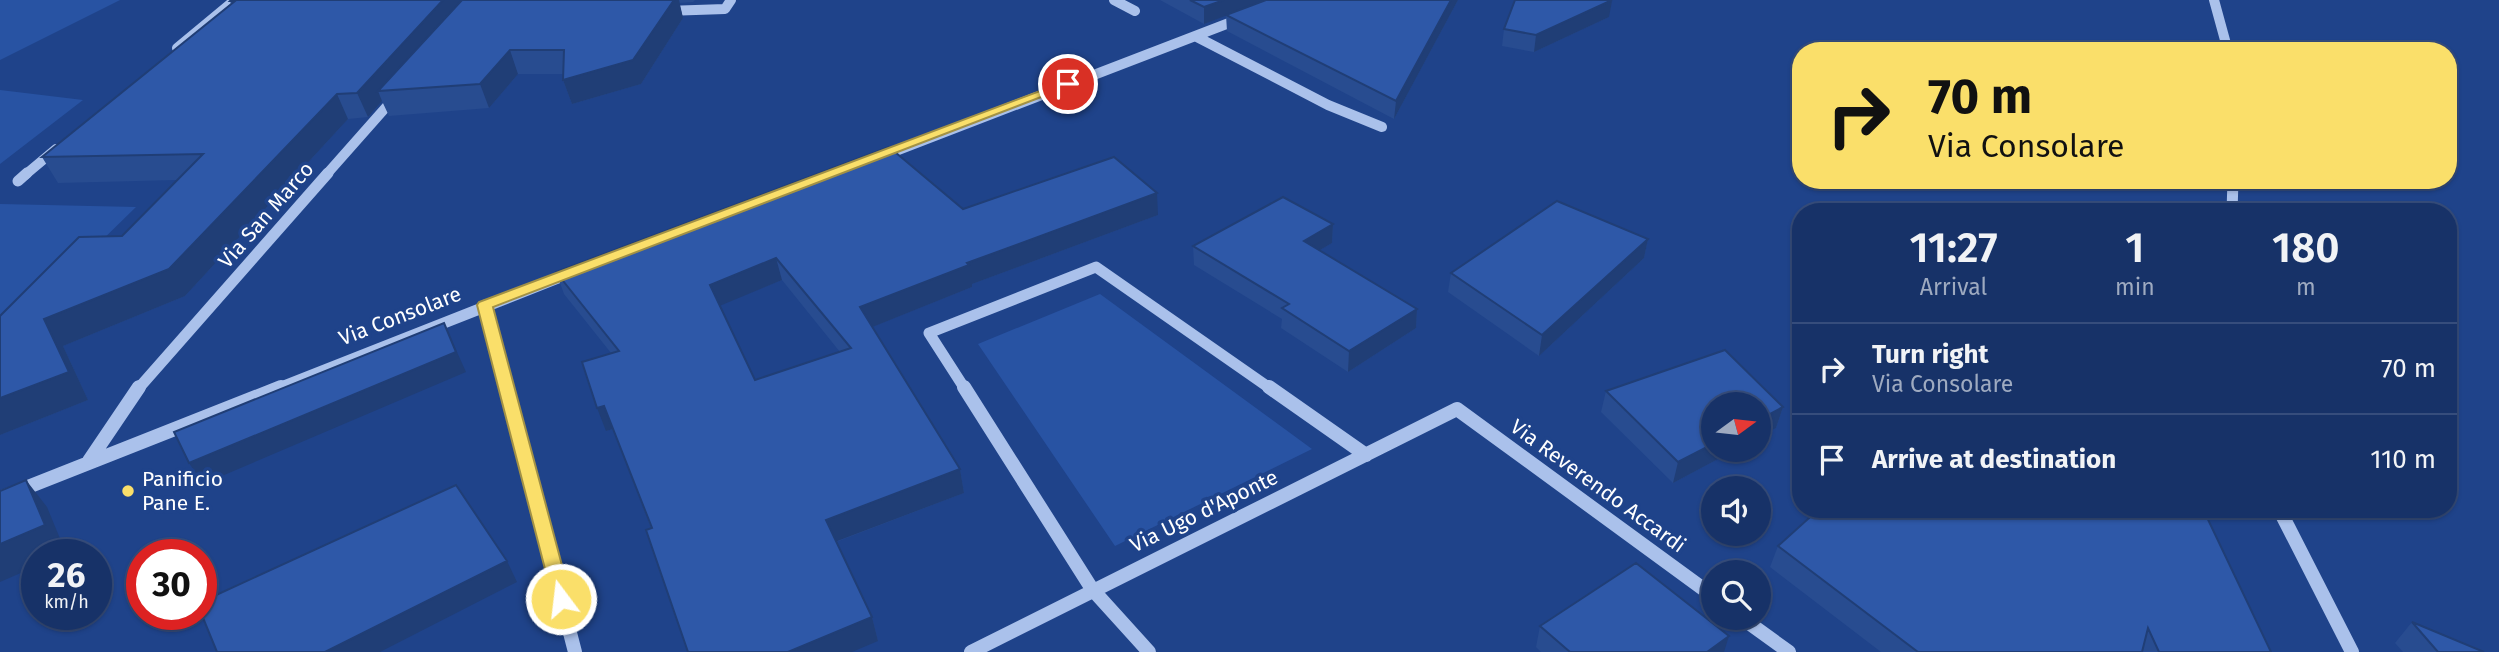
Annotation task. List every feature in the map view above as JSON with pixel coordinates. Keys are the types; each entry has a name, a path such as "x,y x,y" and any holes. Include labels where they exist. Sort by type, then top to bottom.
{"street":[{"path":"168,55 235,0"},
{"path":"658,11 726,9 731,0"},
{"path":"1114,0 1135,11"},
{"path":"2214,0 2226,42"},
{"path":"865,163 1253,13"},
{"path":"1195,36 1328,106 1382,127"},
{"name":"Via San Marco","path":"89,461 135,392 400,91"},
{"path":"18,181 61,145"},
{"name":"Via Consolare","path":"0,498 586,267"},
{"path":"1149,652 1092,589 929,333 1096,267 1366,455"},
{"path":"485,305 575,652"},
{"name":"Via Ugo d'Aponte","path":"971,652 1092,589 1457,409"},
{"name":"Via Reverendo Accardi","path":"1457,409 1701,587"},
{"path":"2284,518 2352,652"},
{"path":"1759,630 1789,652"}],"shaded area":[{"path":"0,0 120,0 0,60"},
{"path":"0,90 83,100 0,164"},
{"path":"0,204 136,207 0,340"},
{"path":"1100,294 1312,449 1115,546 978,344"}],"building":[{"path":"231,0 443,0 357,93 337,94 169,269 44,319 69,372 0,398 0,316 79,237 122,236 203,154 42,157 235,1"},
{"path":"462,0 674,0 633,60 563,80 564,50 510,50 480,84 378,91"},
{"path":"1190,0 1224,0 1204,7"},
{"path":"1266,0 1451,0 1396,101 1226,15"},
{"path":"1515,0 1612,0 1536,35 1504,29"},
{"path":"889,147 963,209 1114,157 1157,193 967,263 969,265 860,307 960,469 826,520 872,617 788,652 688,652 646,530 652,528 604,406 597,408 582,362 619,351 556,272","holes":["776,258 851,348 755,380 710,285"]},
{"path":"1283,197 1333,224 1304,241 1417,309 1349,351 1282,308 1289,304 1193,246"},
{"path":"1557,201 1648,239 1542,335 1451,273"},
{"path":"444,323 456,352 189,463 174,432"},
{"path":"1725,350 1768,392 1701,392 1701,450 1678,462 1606,391"},
{"path":"1771,395 1783,407 1771,414"},
{"path":"26,480 45,525 0,544 0,491"},
{"path":"456,485 507,561 325,652 217,652 208,630 217,630 217,595"},
{"path":"1809,518 2207,518 2271,652 2159,652 2148,628 2142,652 1918,652 1778,546"},
{"path":"1636,563 1701,614 1701,630 1721,630 1729,636 1707,652 1570,652 1540,626"},
{"path":"2412,622 2484,652 2438,652"}],"place":[{"name":"Panificio Pane E.","path":"128,491"}],"route":[{"path":"561,599 485,305 1068,84"}]}
